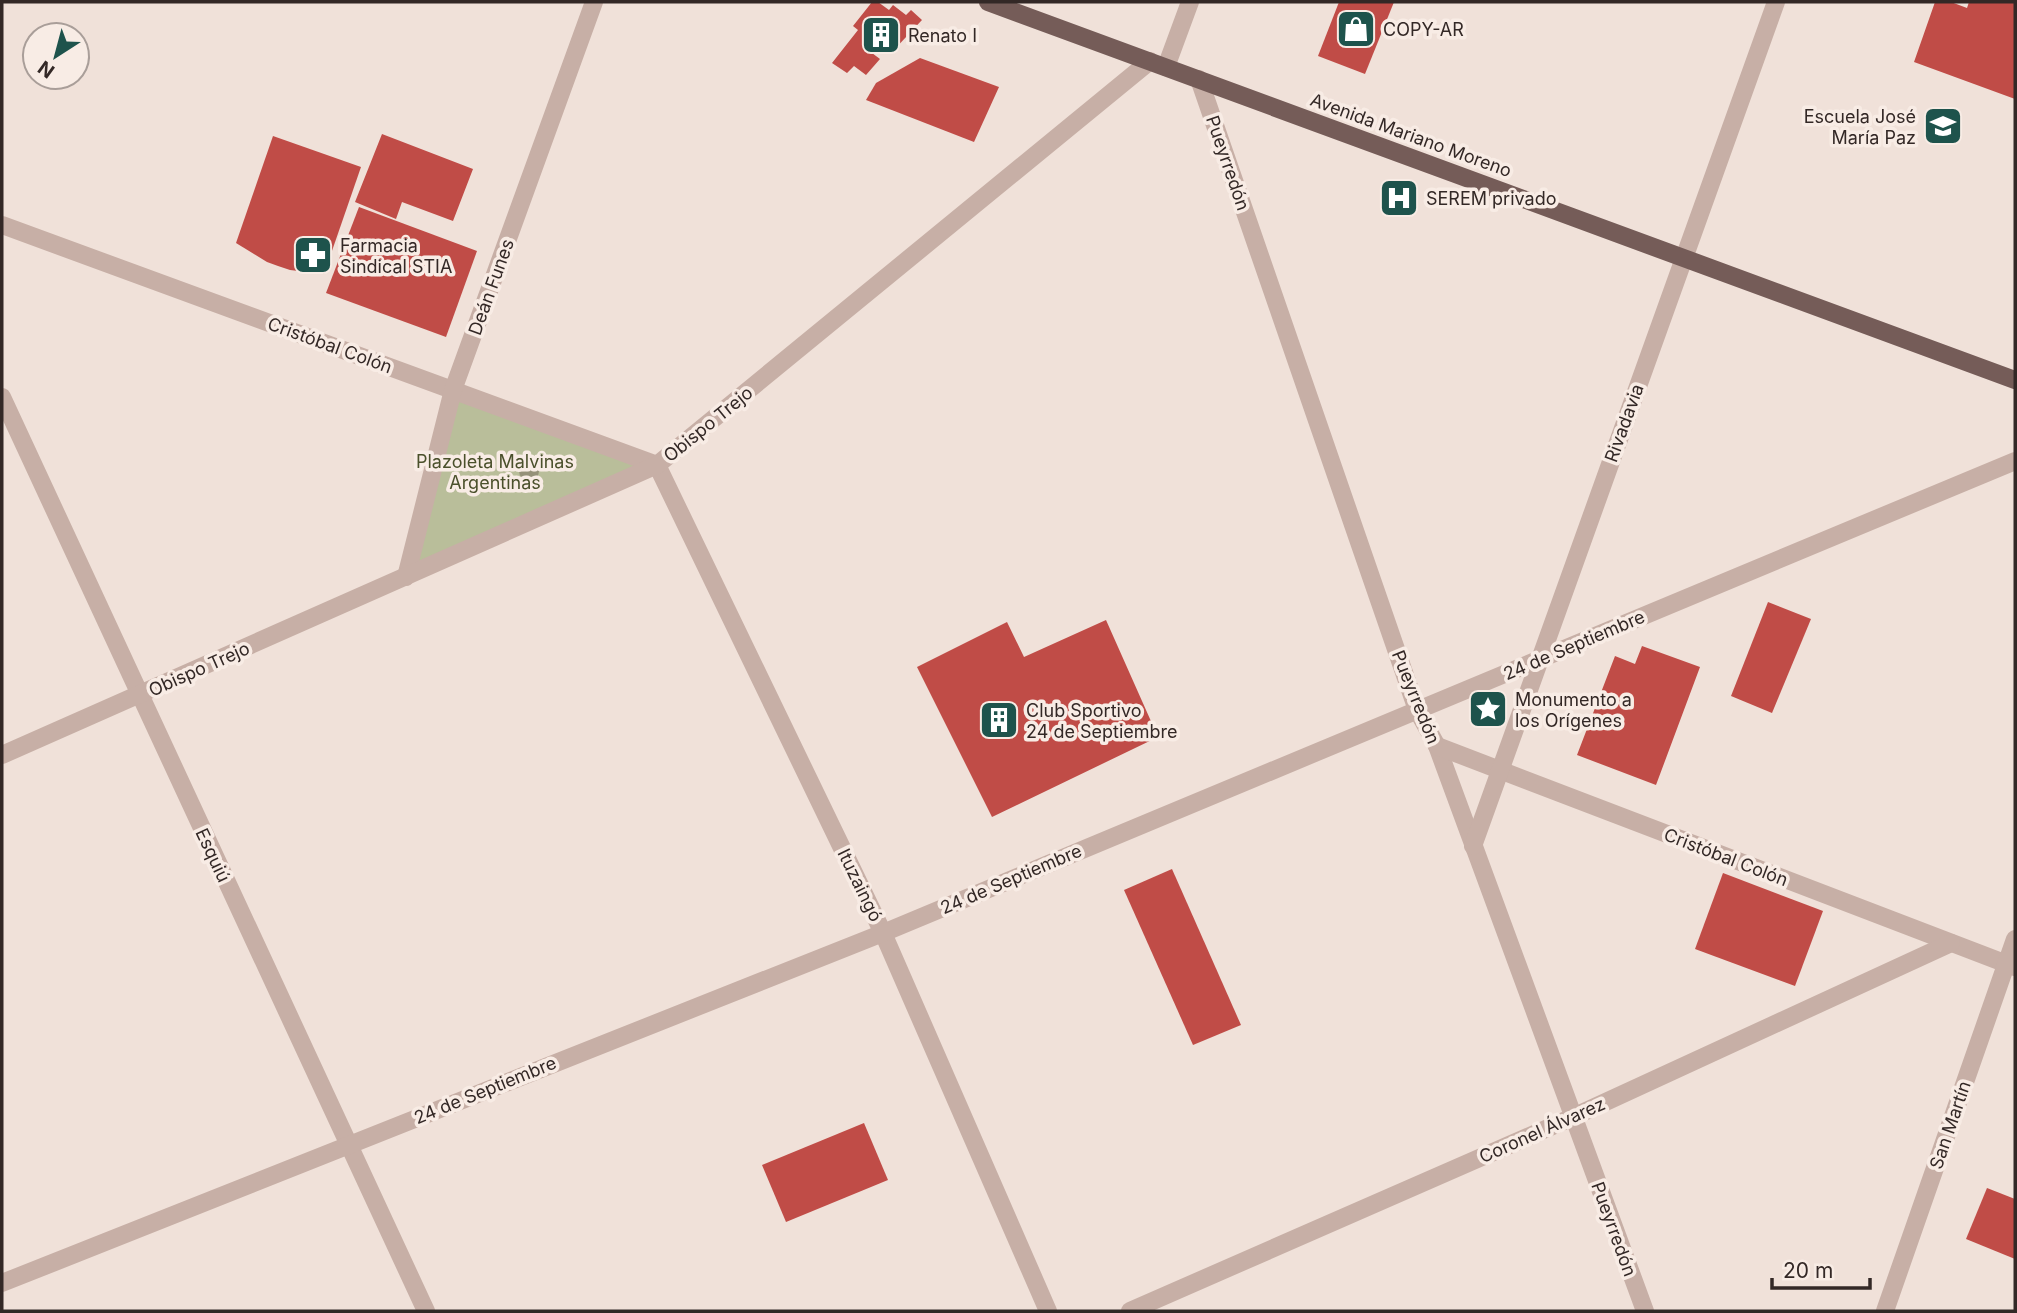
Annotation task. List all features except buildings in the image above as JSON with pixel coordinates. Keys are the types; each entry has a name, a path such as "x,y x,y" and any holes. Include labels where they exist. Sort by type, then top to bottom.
{"main road":[{"name":"Avenida Mariano Moreno","path":"988,2 2015,380"}],"street":[{"name":"Deán Funes","path":"406,577 453,390 594,2"},
{"path":"1158,64 1190,2"},
{"name":"Rivadavia","path":"1473,846 1776,2"},
{"name":"Obispo Trejo","path":"2,755 657,465 1158,64"},
{"name":"Pueyrredón","path":"1199,79 1417,710 1437,746 1645,1311"},
{"name":"Cristóbal Colón","path":"2,225 657,465"},
{"name":"Esquiú","path":"2,397 426,1311"},
{"name":"24 de Septiembre","path":"2,1283 883,933 2015,461"},
{"name":"Ituzaingó","path":"657,465 883,933 1048,1311"},
{"name":"Cristóbal Colón","path":"1437,746 2011,965"},
{"name":"San Martín","path":"1885,1311 2011,965 2015,939"},
{"name":"Coronel Álvarez","path":"1130,1311 1573,1117 1951,943"}],"green space":[{"name":"Plazoleta Malvinas Argentinas","path":"457,398 646,465 412,569"}],"place":[{"name":"COPY-AR","path":"1356,29"},
{"name":"Renato I","path":"881,35"},
{"name":"Escuela José María Paz","path":"1943,126"},
{"name":"SEREM privado","path":"1399,198"},
{"name":"Farmacia Sindical STIA","path":"313,255"},
{"name":"Monumento a los Orígenes","path":"1488,709"},
{"name":"Club Sportivo 24 de Septiembre","path":"999,720"}]}
